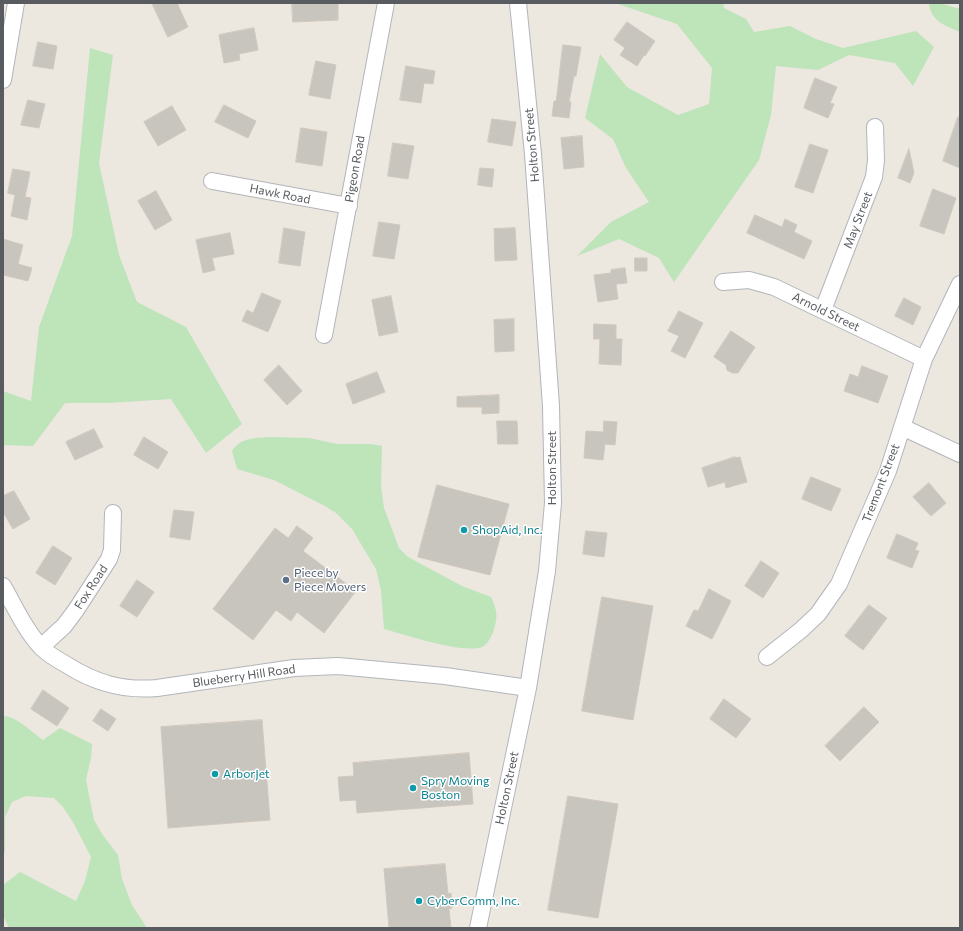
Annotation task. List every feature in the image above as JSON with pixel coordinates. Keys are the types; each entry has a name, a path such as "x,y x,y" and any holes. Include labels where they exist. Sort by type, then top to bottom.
{"street":[{"path":"3,80 16,3"},
{"name":"Pigeon Road","path":"324,335 386,3"},
{"name":"Holton Street","path":"478,928 528,688 546,578 553,503 552,437 533,154 518,3"},
{"name":"May Street","path":"823,310 874,177 876,160 875,127"},
{"name":"Hawk Road","path":"212,181 348,206"},
{"name":"Arnold Street","path":"723,282 749,280 766,284 924,359"},
{"name":"Tremont Street","path":"767,657 801,630 818,614 839,584 888,471 924,359 960,284"},
{"path":"902,427 960,454"},
{"name":"Fox Road","path":"41,647 68,620 109,559 112,550 113,514"},
{"name":"Blueberry Hill Road","path":"3,586 25,624 41,647 63,663 89,678 107,684 127,688 156,688 294,668 338,666 445,676 528,688"}],"green space":[{"path":"615,3 723,3 724,8 746,19 754,32 790,26 816,39 843,48 916,31 934,47 913,86 895,63 849,55 818,70 776,66 771,115 759,160 674,282 659,258 619,239 577,256 611,222 649,202 626,168 613,139 585,118 600,54 627,87 678,115 709,104 712,68 677,24"},
{"path":"929,3 943,4 960,9 960,32 939,22 932,14"},
{"path":"90,48 113,55 99,163 119,255 137,302 186,327 242,424 206,453 171,399 108,403 65,403 33,446 3,445 3,391 31,401 39,327 72,236"},
{"path":"271,437 309,438 337,444 370,444 382,446 381,486 384,508 399,548 408,557 462,586 491,597 496,609 496,620 490,640 482,647 462,648 434,643 384,629 381,590 376,569 352,529 336,513 325,506 274,480 237,469 232,451 236,446 249,439"},
{"path":"3,716 8,716 18,721 43,740 60,728 92,744 91,758 86,780 94,820 102,834 118,855 122,879 132,905 147,928 9,928 3,915 3,885 20,872 76,901 85,881 91,857 74,824 63,807 54,798 26,796 12,802 5,817 5,852 3,854"}],"building":[{"path":"152,3 177,3 188,27 168,37"},
{"path":"292,3 338,3 338,20 293,22"},
{"path":"627,22 655,41 637,66 620,55 625,48 614,40"},
{"path":"254,28 258,50 239,54 240,60 224,63 219,35"},
{"path":"38,42 57,46 53,69 33,66"},
{"path":"563,45 581,47 576,76 574,76 569,102 571,102 569,118 552,116 554,101 556,101"},
{"path":"316,61 336,65 330,99 309,95"},
{"path":"406,66 435,71 433,84 424,83 421,103 400,100"},
{"path":"815,78 837,87 830,103 834,104 828,118 804,108"},
{"path":"28,100 45,104 39,128 21,125"},
{"path":"224,105 256,121 248,138 215,122"},
{"path":"172,106 186,130 158,146 144,122"},
{"path":"958,117 960,118 960,168 943,161"},
{"path":"492,119 516,122 512,146 488,142"},
{"path":"301,128 327,132 322,166 296,162"},
{"path":"582,136 584,167 564,169 561,138"},
{"path":"393,143 414,146 408,179 388,176"},
{"path":"810,144 828,150 813,193 795,187"},
{"path":"909,149 914,173 910,183 898,178"},
{"path":"480,168 494,169 492,187 478,185"},
{"path":"13,169 30,172 25,197 31,198 27,220 11,216 15,195 8,193"},
{"path":"933,189 956,198 944,234 920,226"},
{"path":"156,191 172,220 155,230 138,201"},
{"path":"755,215 782,227 785,219 797,225 794,232 812,241 804,259 747,233"},
{"path":"379,222 400,225 394,259 373,256"},
{"path":"284,228 305,232 300,266 279,263"},
{"path":"515,228 517,260 495,261 494,229"},
{"path":"230,233 234,254 212,258 215,270 203,273 196,240"},
{"path":"3,239 23,245 18,264 32,268 28,281 3,275"},
{"path":"635,258 647,258 647,271 635,271"},
{"path":"625,268 627,283 616,284 618,299 598,302 594,275 611,273 611,270"},
{"path":"262,293 281,301 268,332 242,321 247,310 253,313"},
{"path":"391,296 398,332 379,336 372,300"},
{"path":"904,298 921,307 913,325 895,316"},
{"path":"679,311 703,323 685,358 671,351 679,336 668,331"},
{"path":"514,319 514,351 495,352 494,320"},
{"path":"594,324 616,325 616,339 622,339 621,365 599,364 600,339 594,339"},
{"path":"731,331 755,347 738,373 732,373 727,370 726,365 714,357"},
{"path":"279,365 302,391 287,405 264,380"},
{"path":"862,366 888,376 878,403 844,391 850,374 858,377"},
{"path":"377,372 385,392 353,404 346,384"},
{"path":"499,395 499,413 482,414 482,407 457,407 457,397"},
{"path":"497,421 517,421 518,444 498,444"},
{"path":"604,421 617,422 615,445 605,444 603,460 584,458 586,431 603,432"},
{"path":"94,429 103,447 75,460 66,442"},
{"path":"144,437 168,452 158,469 134,455"},
{"path":"735,457 740,457 747,482 726,488 725,482 708,487 702,468"},
{"path":"811,477 841,489 831,511 802,499"},
{"path":"929,483 946,503 931,516 913,497"},
{"name":"ShopAid, Inc.","path":"437,485 509,504 490,575 418,557"},
{"path":"14,491 30,519 13,529 3,512 3,496"},
{"path":"174,510 194,512 190,540 170,537"},
{"path":"297,526 313,538 303,551 356,591 324,633 297,612 291,621 276,610 253,640 213,609 275,528 288,538"},
{"path":"586,531 607,533 604,557 583,554"},
{"path":"897,534 918,543 915,550 919,551 912,568 887,558"},
{"path":"53,546 72,558 55,585 36,573"},
{"path":"761,561 779,573 763,598 745,586"},
{"path":"137,580 154,592 137,617 120,606"},
{"path":"709,589 731,601 712,639 686,626 694,610 698,611"},
{"path":"602,597 653,606 633,720 582,711"},
{"path":"869,605 887,618 863,650 845,636"},
{"path":"43,690 69,708 57,726 31,709"},
{"path":"724,699 751,719 736,738 710,719"},
{"path":"864,707 879,722 840,761 825,746"},
{"path":"101,709 116,719 108,731 93,721"},
{"name":"ArborJet","path":"262,720 270,820 168,828 161,727"},
{"name":"Spry Moving Boston","path":"469,753 473,804 357,813 356,800 340,801 338,777 354,776 353,763"},
{"path":"568,796 618,804 598,918 548,910"},
{"name":"CyberComm, Inc.","path":"445,864 448,894 451,893 452,908 449,909 451,928 389,928 384,869"}],"place":[{"name":"ShopAid, Inc.","path":"464,530"},
{"name":"Piece by Piece Movers","path":"286,580"},
{"name":"ArborJet","path":"215,774"},
{"name":"Spry Moving Boston","path":"413,788"},
{"name":"CyberComm, Inc.","path":"419,901"}]}
